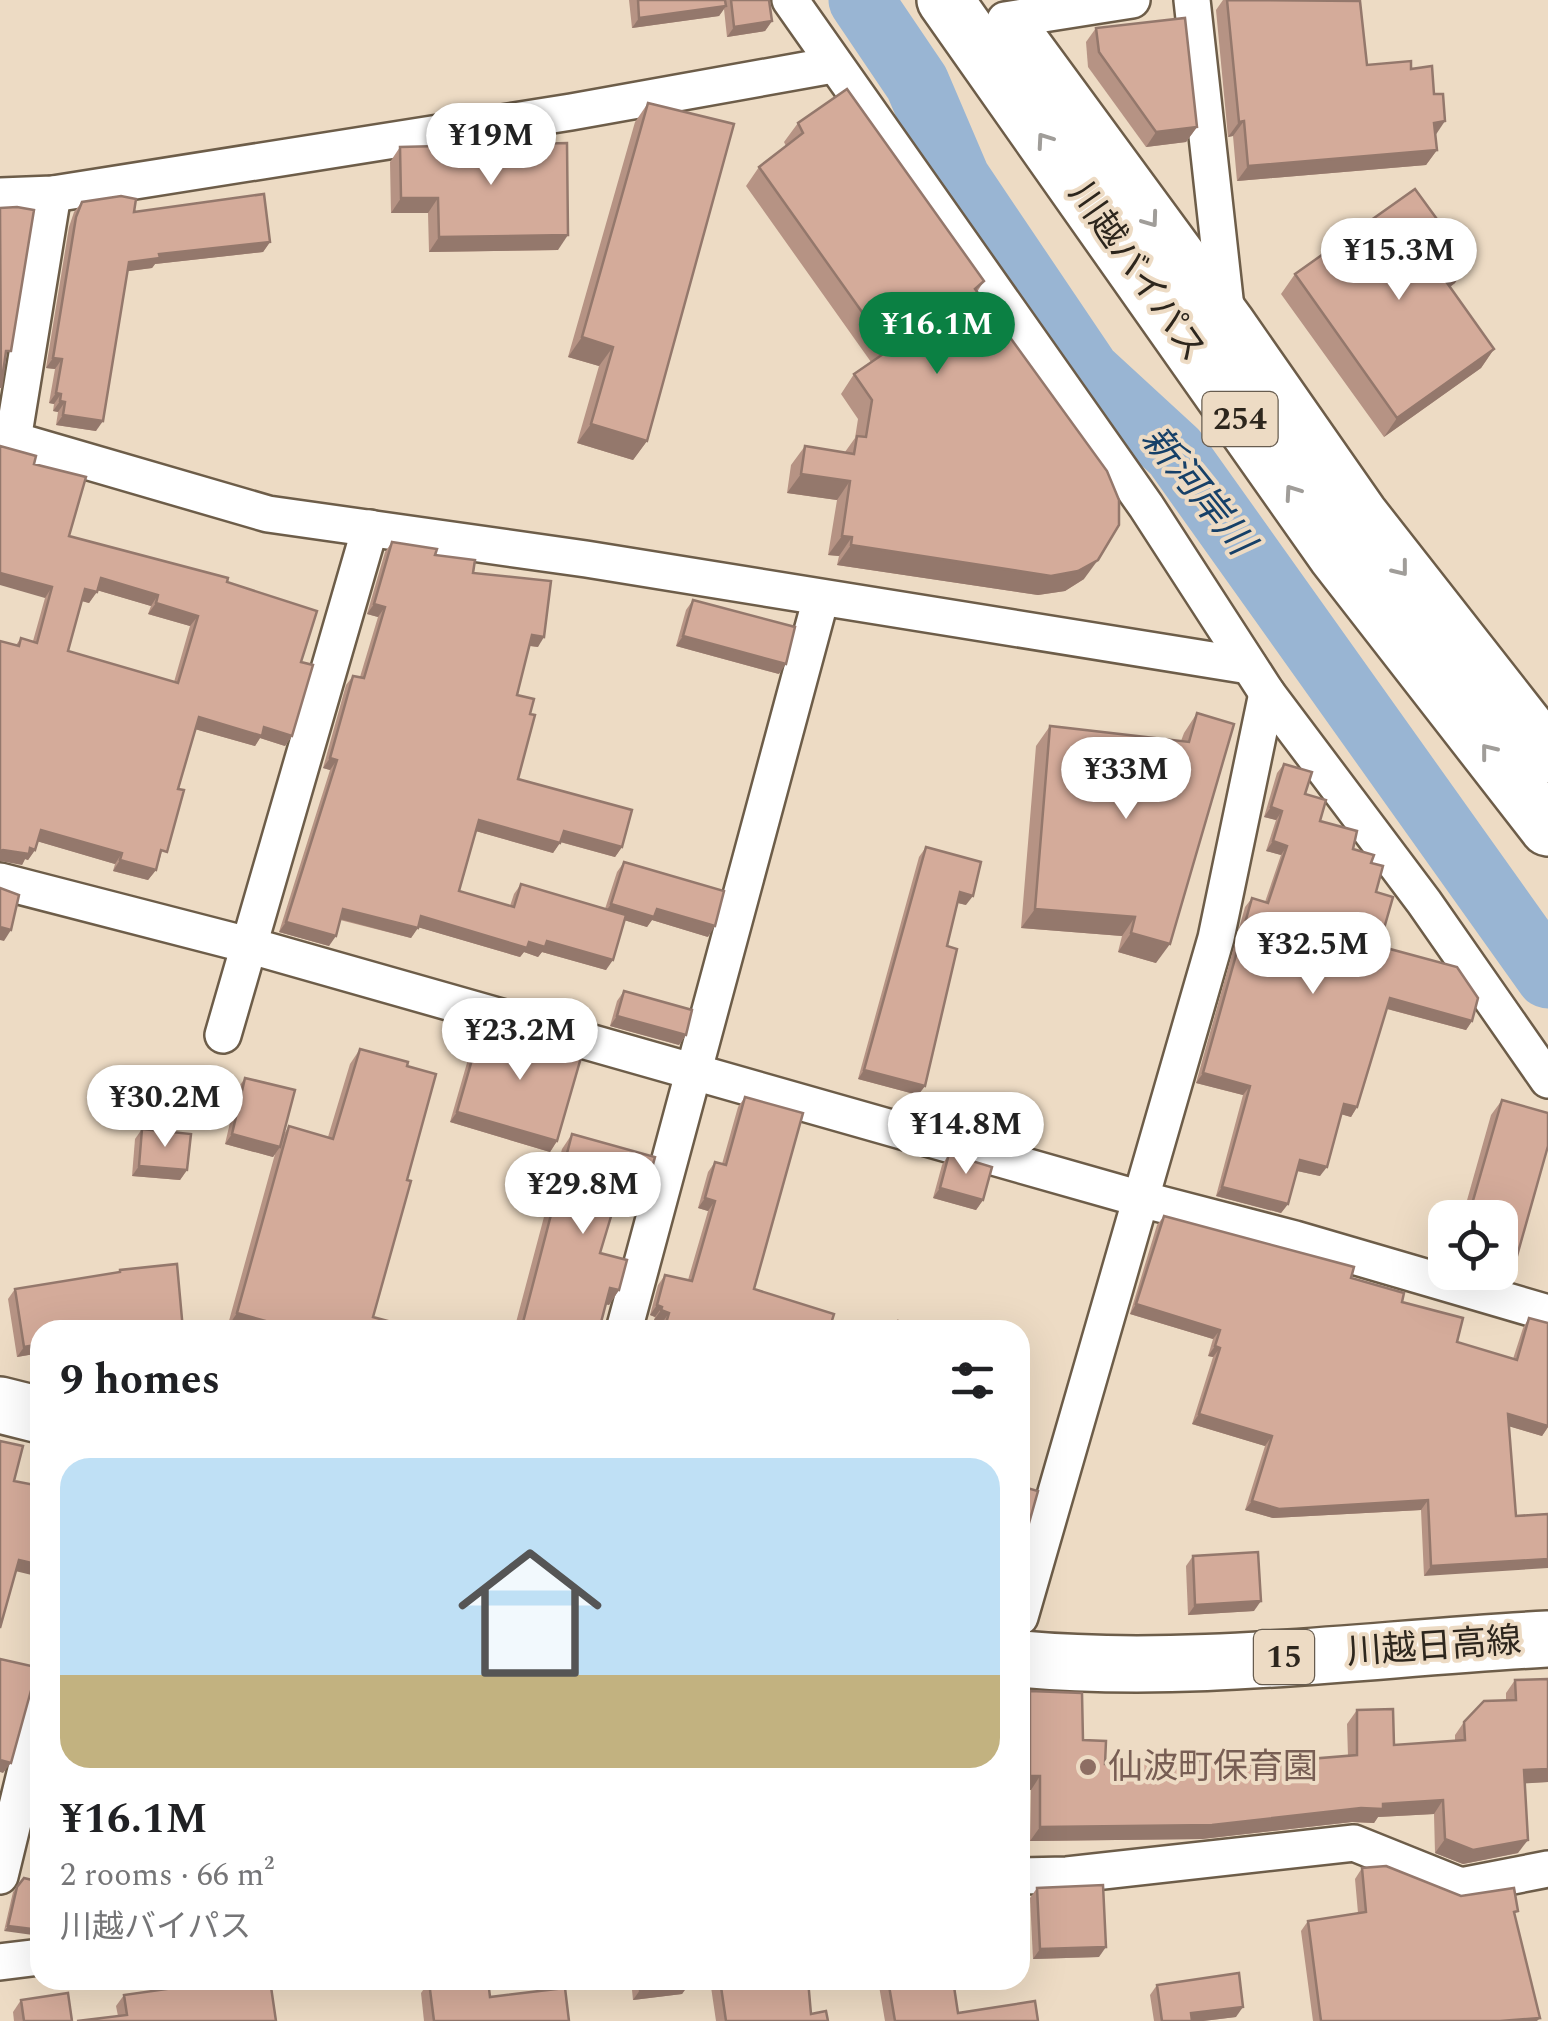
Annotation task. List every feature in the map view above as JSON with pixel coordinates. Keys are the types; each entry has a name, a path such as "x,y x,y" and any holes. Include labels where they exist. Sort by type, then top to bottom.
{"main road":[{"name":"川越バイパス","path":"945,0 1335,554 1548,828"},
{"name":"川越バイパス","path":"997,10 1228,324 1360,515 1548,754"},
{"path":"0,1405 30,1412"},
{"name":"川越日高線","path":"1030,1660 1159,1664 1548,1640"}],"street":[{"path":"790,0 1146,506 1258,679 1424,902 1548,1080"},
{"path":"997,10 1132,0"},
{"path":"1192,0 1228,324"},
{"path":"0,196 53,194 571,112 833,65"},
{"path":"53,194 6,438 268,514 822,598 1258,679"},
{"path":"223,1035 370,528"},
{"path":"627,1320 822,598"},
{"path":"1030,1582 1216,938 1258,679"},
{"path":"0,881 248,945 1141,1199 1295,1238 1548,1313"},
{"path":"0,1876 30,1753"},
{"path":"1030,1876 1354,1842 1460,1886 1548,1869"},
{"path":"0,1962 30,1958"}],"building":[{"path":"638,0 725,0 726,6 639,18"},
{"path":"731,0 769,0 772,21 734,27"},
{"path":"1227,0 1360,1 1367,65 1411,61 1411,69 1432,66 1434,94 1443,94 1445,121 1434,123 1437,150 1248,166 1244,121 1239,122"},
{"path":"1185,18 1197,127 1156,132 1099,52 1096,28"},
{"path":"847,89 984,281 975,289 1107,471 1119,500 1119,525 1098,560 1078,571 1051,576 851,545 852,537 842,536 850,481 801,474 805,446 854,454 857,436 866,437 872,400 854,374 889,350 759,167 803,133 798,123"},
{"path":"648,103 734,124 647,441 591,424 613,347 582,337"},
{"path":"567,143 568,235 439,237 438,198 401,198 400,147"},
{"path":"1415,189 1469,263 1445,280 1494,349 1397,418 1295,274"},
{"path":"264,194 270,242 159,254 160,258 129,262 103,421 63,415 65,402 56,393 62,359 53,358 76,217 82,202 121,196 136,199 134,212"},
{"path":"0,208 34,210 11,351 6,351 1,388"},
{"path":"0,446 36,456 34,464 86,477 69,536 228,578 227,582 317,611 301,662 313,665 292,736 264,727 262,736 199,717 178,789 184,790 167,852 161,850 156,870 120,860 122,853 41,830 35,850 30,848 29,854 0,851 0,641 19,646 21,638 37,643 52,587 0,573","holes":["101,578 158,595 156,603 198,616 178,683 68,651 85,589 97,592"]},
{"path":"392,542 437,549 435,555 475,560 473,573 551,581 544,637 532,635 517,695 534,699 530,714 535,715 518,779 632,810 622,847 564,831 560,843 479,820 459,891 514,907 521,884 626,915 613,960 547,941 545,947 529,942 527,948 421,916 418,928 343,909 336,936 286,922 337,760 330,758 353,676 364,678 385,607 374,604"},
{"path":"693,600 795,627 786,664 683,636"},
{"path":"1197,713 1234,724 1170,944 1131,933 1135,917 1035,909 1050,726 1189,742"},
{"path":"1284,764 1312,772 1305,794 1326,800 1320,821 1357,831 1353,849 1374,855 1371,863 1383,866 1376,892 1393,897 1379,946 1457,967 1478,998 1472,1021 1390,998 1357,1107 1344,1104 1327,1167 1300,1160 1288,1204 1222,1187 1250,1086 1203,1073 1252,898 1268,903 1287,846 1273,841 1282,811 1271,807"},
{"path":"926,847 981,862 973,896 960,892 947,946 957,949 925,1086 864,1070"},
{"path":"624,862 724,891 715,926 657,909 654,917 611,904"},
{"path":"0,888 19,895 11,930 0,927"},
{"path":"624,991 692,1010 686,1035 617,1016"},
{"path":"482,1025 582,1054 557,1141 457,1112"},
{"path":"360,1049 436,1074 373,1317 384,1320 262,1320 237,1313 289,1126 333,1139"},
{"path":"245,1078 295,1090 280,1147 232,1134"},
{"path":"745,1097 803,1113 754,1289 834,1314 832,1320 667,1320 669,1313 657,1305 665,1275 692,1281 715,1201 705,1198 715,1162 726,1165"},
{"path":"1502,1100 1548,1113 1548,1146 1518,1252 1518,1200 1473,1200"},
{"path":"142,1129 191,1134 187,1170 139,1166"},
{"path":"572,1134 655,1157 644,1197 619,1190 600,1253 627,1260 619,1290 610,1288 602,1320 524,1320"},
{"path":"949,1154 992,1167 983,1200 940,1188"},
{"path":"1164,1216 1354,1267 1351,1278 1404,1293 1402,1302 1463,1318 1457,1342 1517,1360 1529,1318 1548,1323 1548,1426 1508,1414 1516,1516 1548,1514 1548,1559 1431,1566 1428,1500 1279,1509 1252,1501 1272,1436 1199,1414 1220,1348 1215,1346 1220,1330 1136,1304"},
{"path":"177,1264 182,1320 30,1320 30,1346 24,1347 15,1289"},
{"path":"0,1441 23,1446 14,1481 30,1484 30,1563 19,1560 0,1628"},
{"path":"1030,1489 1038,1491 1030,1519"},
{"path":"1258,1552 1261,1601 1195,1605 1193,1556"},
{"path":"0,1659 30,1666 30,1694 11,1763 0,1760"},
{"path":"1548,1679 1548,1769 1524,1770 1528,1840 1473,1850 1445,1839 1443,1800 1212,1825 1040,1827 1040,1776 1030,1776 1030,1691 1082,1693 1083,1740 1106,1741 1105,1764 1240,1760 1240,1765 1297,1764 1297,1760 1357,1755 1357,1710 1393,1709 1394,1745 1465,1740 1464,1722 1484,1701 1516,1700 1515,1680"},
{"path":"1386,1866 1461,1896 1514,1888 1518,1911 1514,1912 1540,2018 1321,2021 1308,1921 1366,1912 1362,1868"},
{"path":"24,1878 30,1880 30,1929 8,1926 17,1887"},
{"path":"1103,1885 1106,1947 1040,1949 1037,1888"},
{"path":"1239,1973 1243,2007 1191,2013 1192,2021 1162,2021 1157,1985"},
{"path":"160,1990 271,1990 276,2021 77,2021 127,2015 124,1995"},
{"path":"430,1990 489,1990 490,1997 565,1990 569,2021 434,2021"},
{"path":"721,1990 809,1990 811,2014 826,2011 828,2021 726,2021"},
{"path":"890,1990 955,1990 958,2013 1035,2001 1038,2021 895,2021"},
{"path":"68,1993 72,2021 24,2021 21,2000"}],"waterway":[{"name":"新河岸川","path":"861,0 917,83 958,179 1088,372 1175,452 1548,976"}],"place":[{"name":"仙波町保育園","path":"1088,1767"}]}
